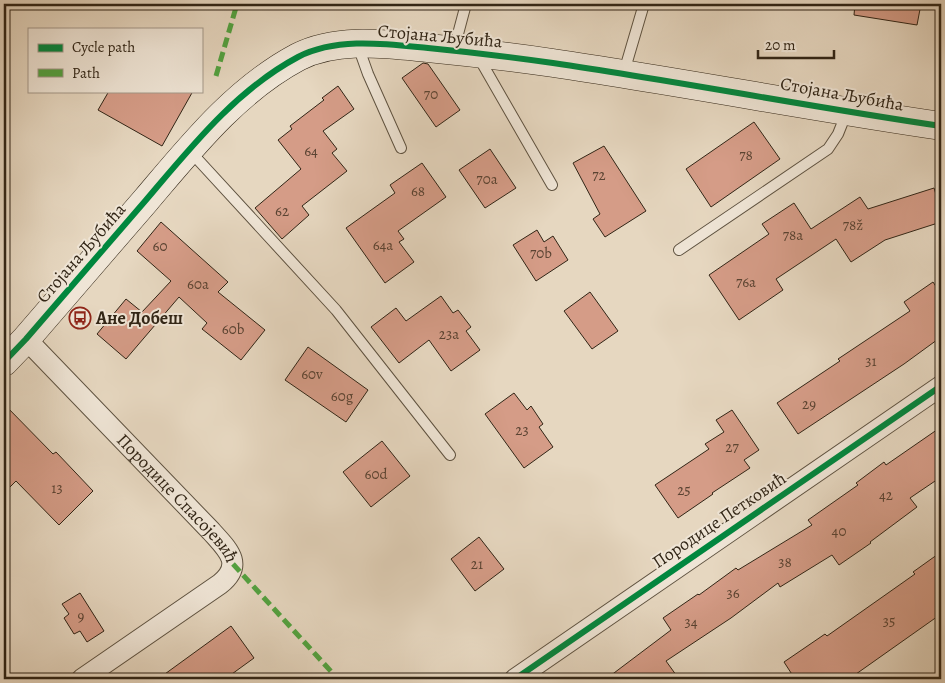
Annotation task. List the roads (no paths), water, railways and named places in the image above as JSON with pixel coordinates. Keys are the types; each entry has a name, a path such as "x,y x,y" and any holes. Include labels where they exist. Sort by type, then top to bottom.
{"street":[{"name":"Стојана Љубића","path":"4,361 26,339 189,150 245,93 276,70 318,49 388,44 465,51 623,73 941,126"},
{"name":"Породице Спасојевић","path":"26,339 211,530 229,550 233,564 230,573 220,584 82,679"},
{"name":"Породице Петковић","path":"515,679 941,386"}],"lane":[{"path":"466,4 465,51 552,185"},
{"path":"623,73 644,4"},
{"path":"358,45 377,96 401,148"},
{"path":"679,250 828,149 838,134 847,110"},
{"path":"189,150 336,310 450,455"}],"place":[{"name":"Ане Добеш","path":"80,318"}]}
